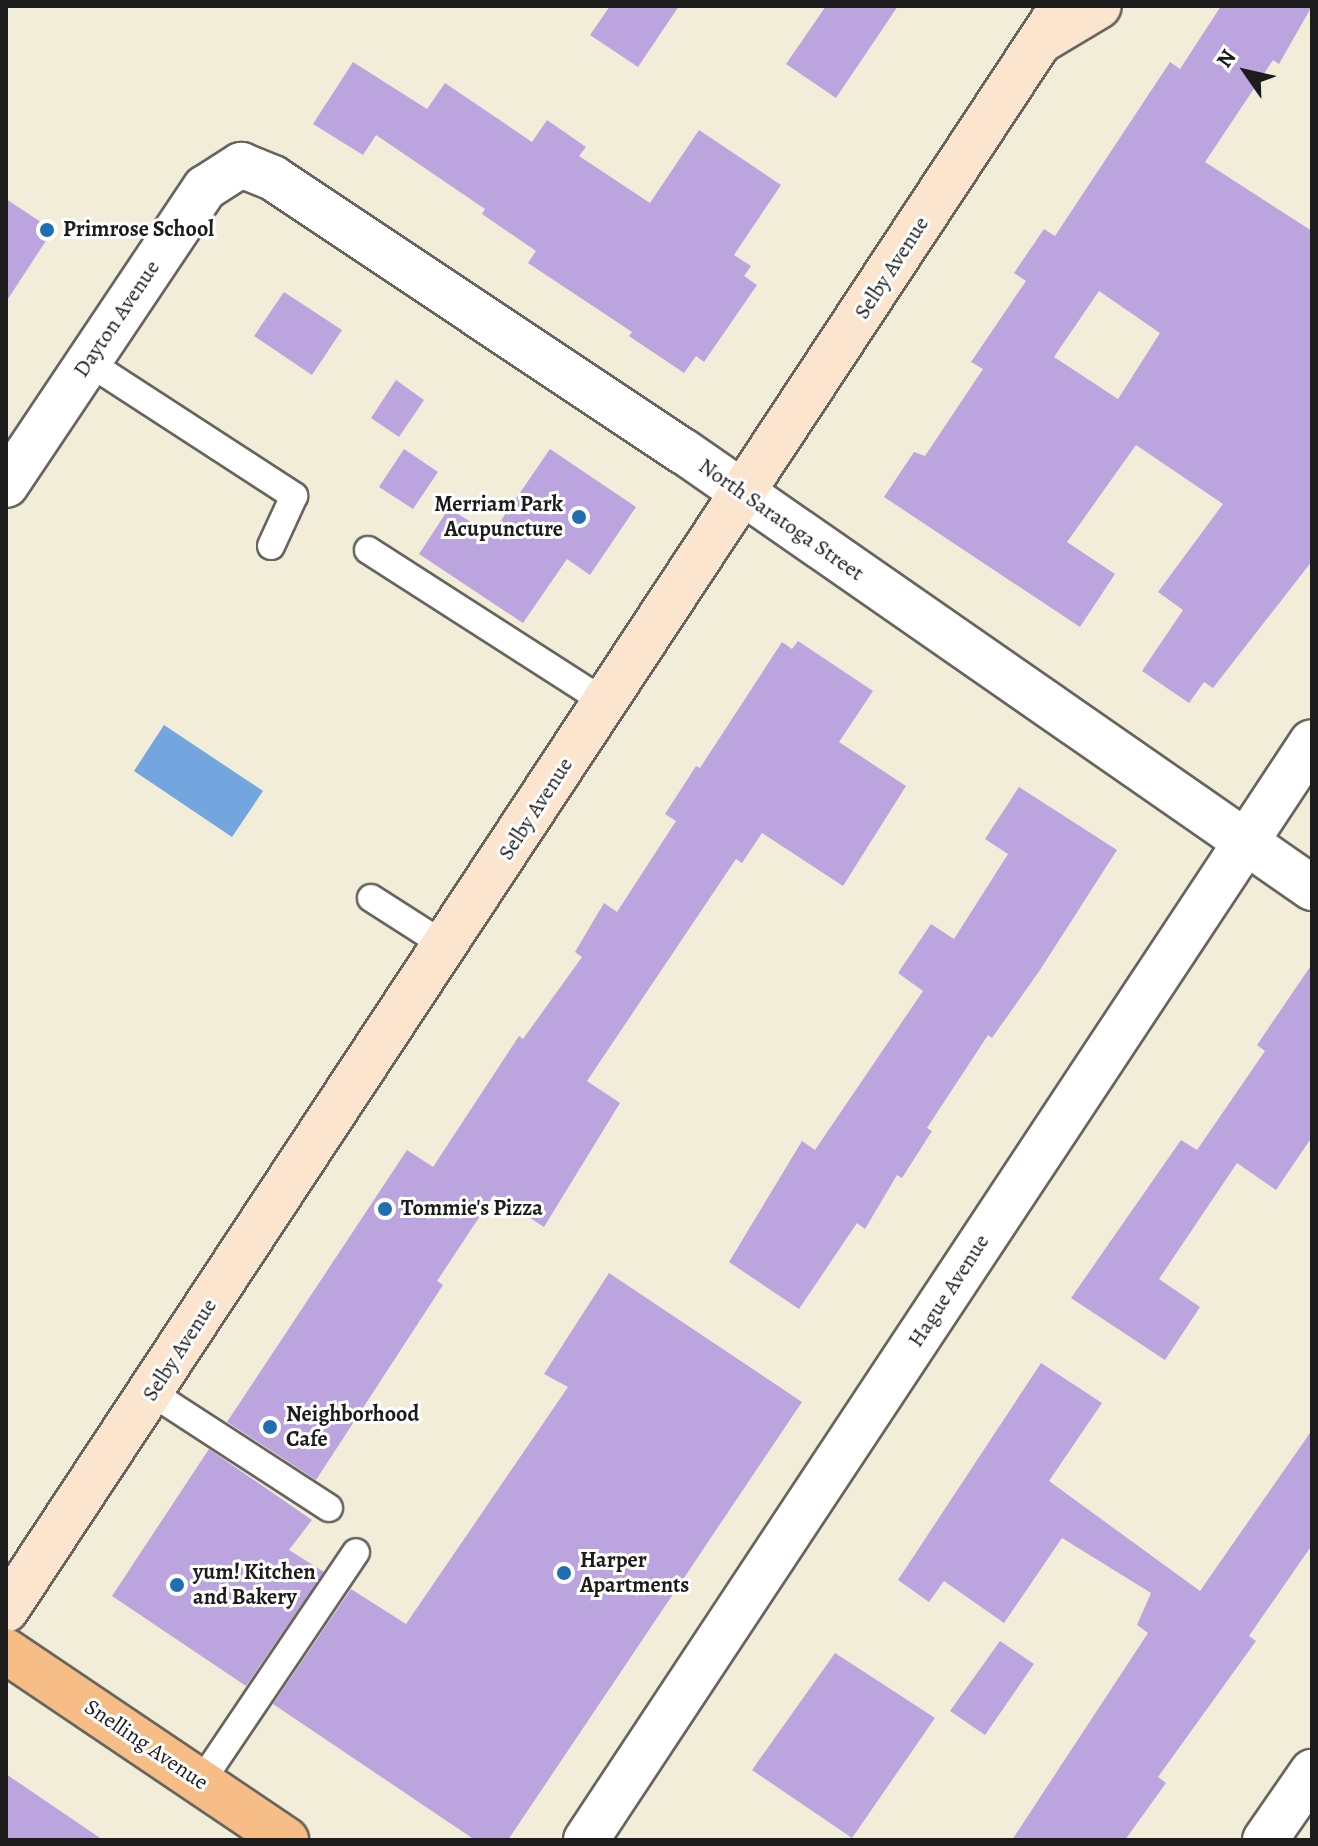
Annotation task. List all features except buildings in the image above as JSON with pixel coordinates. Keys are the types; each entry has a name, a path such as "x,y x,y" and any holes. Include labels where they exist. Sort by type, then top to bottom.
{"main road":[{"path":"1053,23 1099,6"},
{"name":"Selby Avenue","path":"6,1610 1053,23"},
{"name":"Snelling Avenue","path":"6,1651 286,1840"}],"street":[{"name":"North Saratoga Street","path":"241,165 273,178 744,494 1312,888"},
{"name":"Dayton Avenue","path":"6,485 205,188 241,165"},
{"name":"Hague Avenue","path":"586,1840 1312,742"},
{"path":"1265,1840 1312,1772"}],"lane":[{"path":"88,362 294,496 271,546"},
{"path":"368,550 606,703"},
{"path":"371,898 446,946"},
{"path":"152,1393 329,1508"},
{"path":"201,1782 356,1552"}],"water":[{"path":"164,725 263,791 232,837 134,771"}],"place":[{"name":"Primrose School","path":"47,230"},
{"name":"Merriam Park Acupuncture","path":"579,517"},
{"name":"Tommie's Pizza","path":"385,1209"},
{"name":"Neighborhood Cafe","path":"270,1427"},
{"name":"Harper Apartments","path":"564,1573"},
{"name":"yum! Kitchen and Bakery","path":"177,1585"}]}
